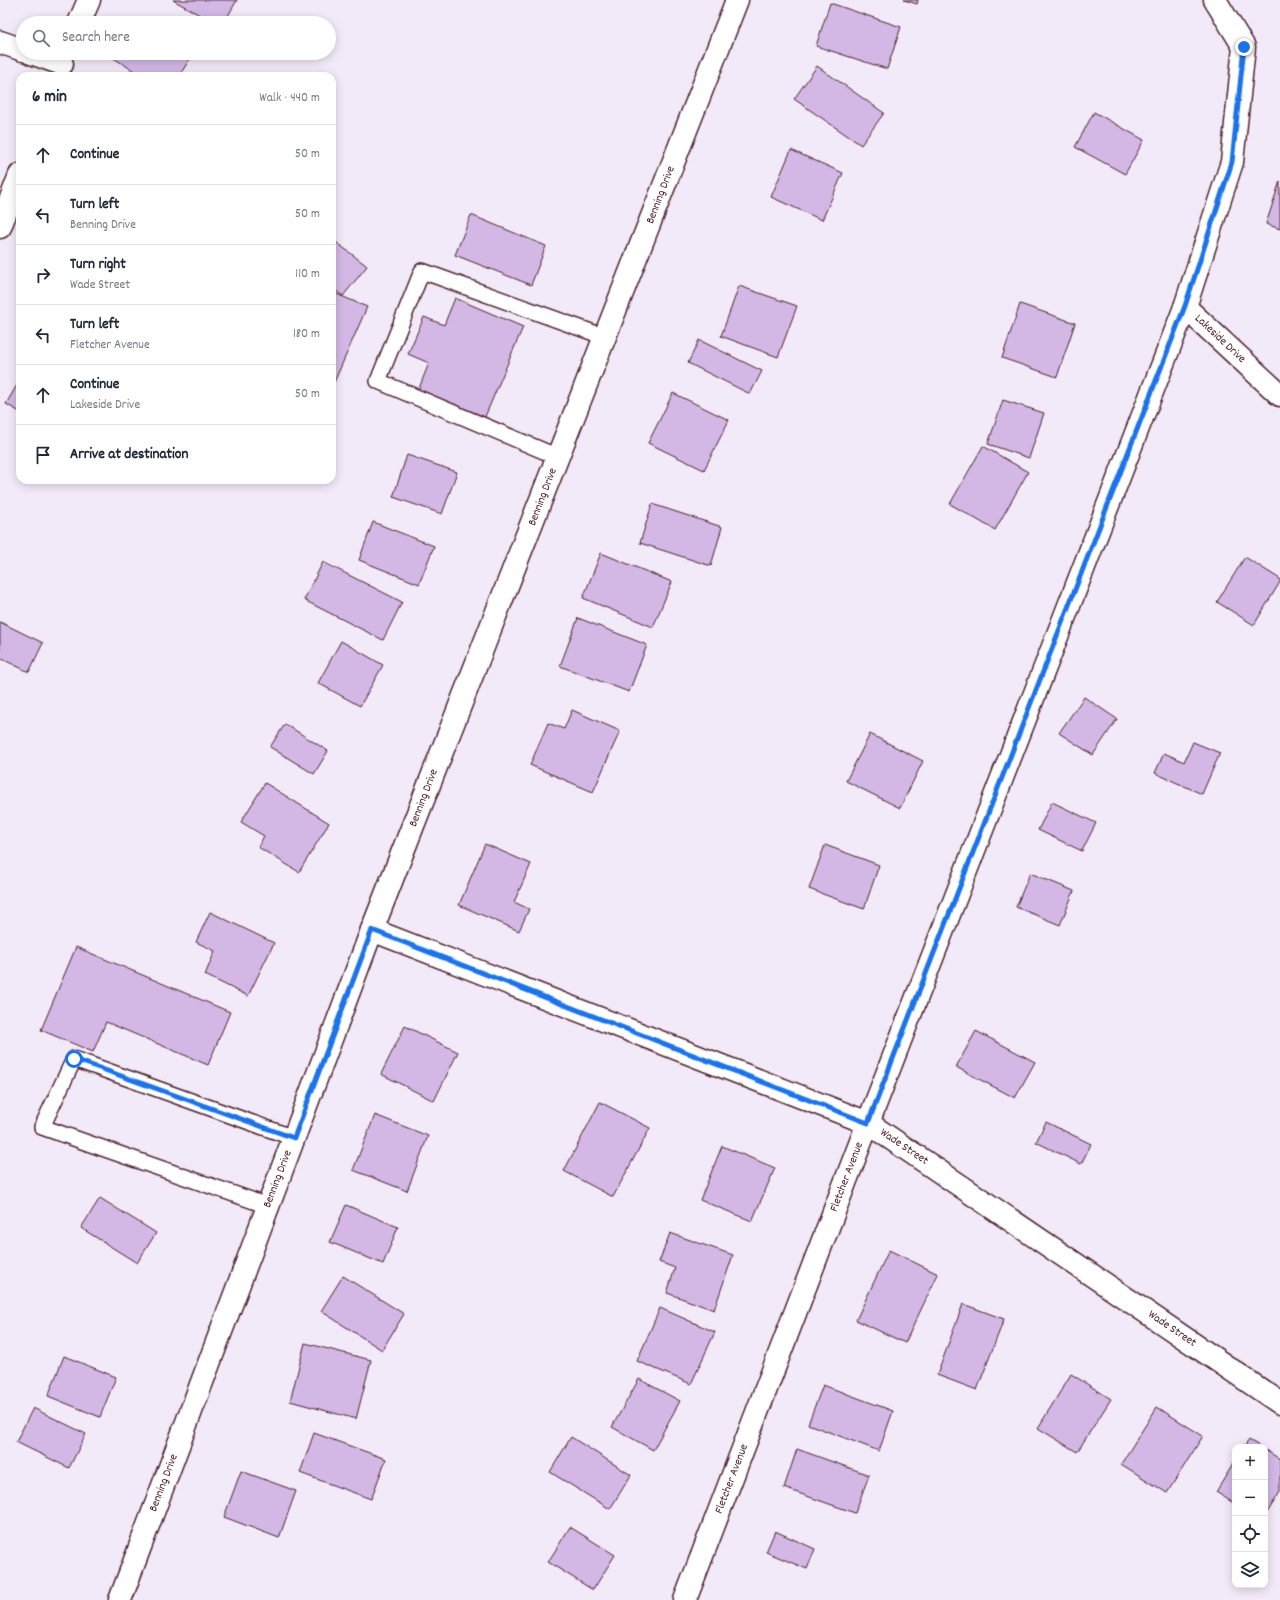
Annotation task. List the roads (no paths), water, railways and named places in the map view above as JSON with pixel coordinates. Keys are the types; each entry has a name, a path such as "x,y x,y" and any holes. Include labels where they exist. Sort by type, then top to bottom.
{"street":[{"path":"82,16 89,0"},
{"name":"Benning Drive","path":"120,1600 372,930 737,0"},
{"name":"Lakeside Drive","path":"1215,0 1244,47 1232,162 1185,306 1280,395"},
{"path":"0,42 16,48"},
{"path":"51,60 63,64"},
{"path":"0,227 16,185"},
{"name":"Fletcher Avenue","path":"685,1600 868,1123 1185,306"},
{"name":"Wade Street","path":"372,930 868,1123 1280,1403"}],"lane":[{"path":"558,457 378,381 422,271 605,337"},
{"path":"268,1206 42,1127 74,1059 294,1138"}]}
